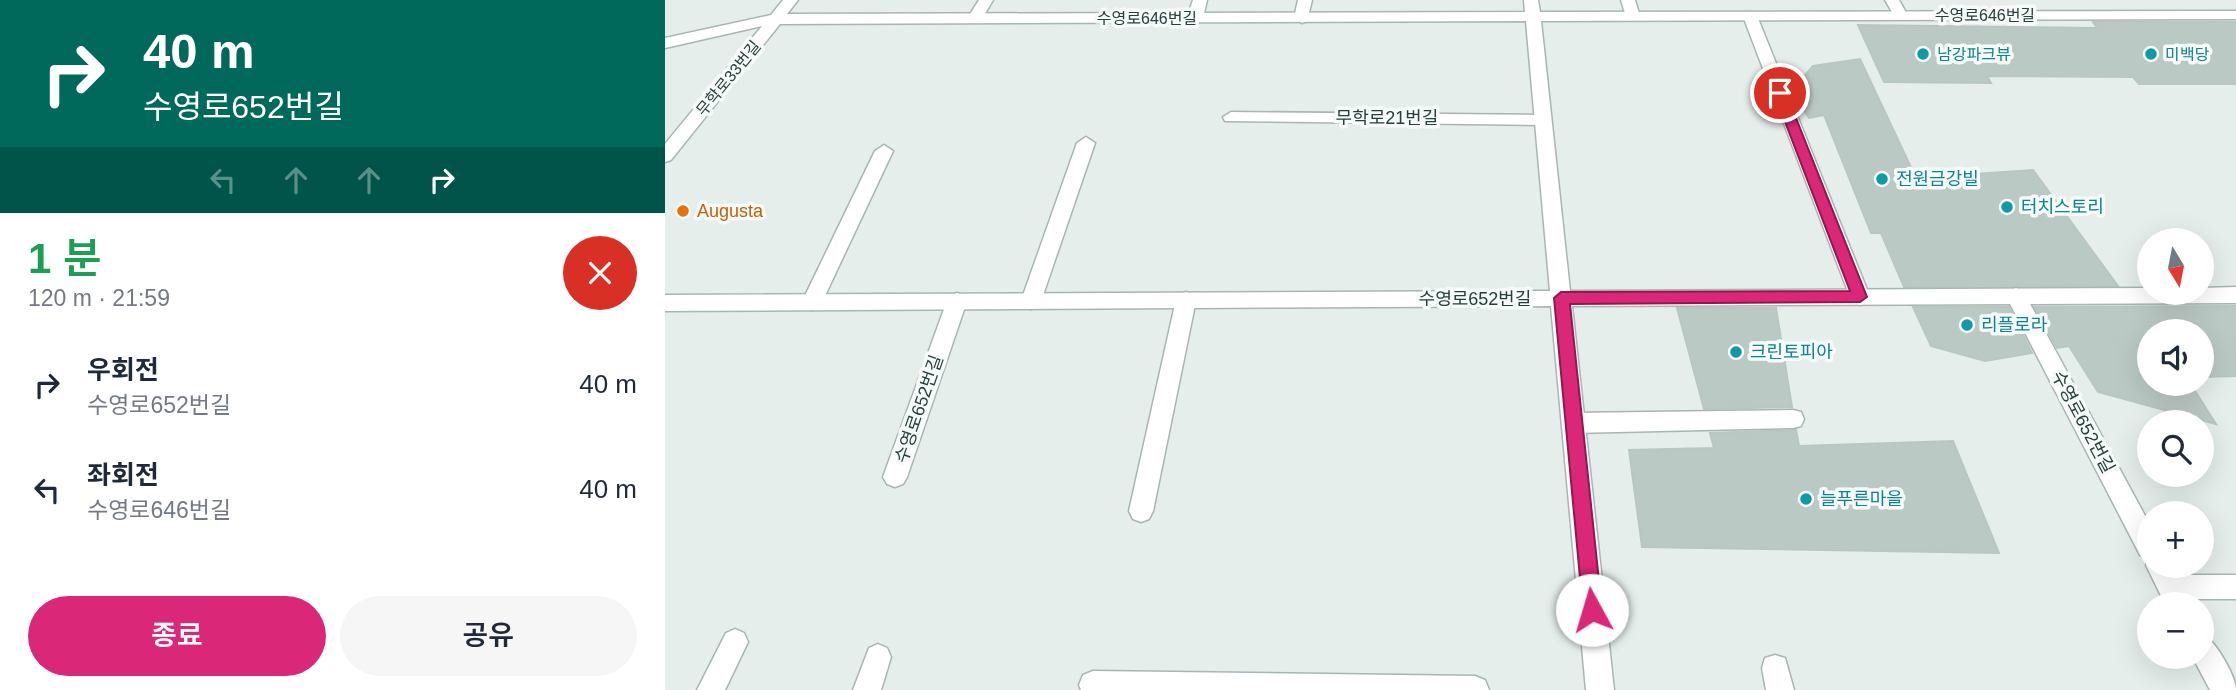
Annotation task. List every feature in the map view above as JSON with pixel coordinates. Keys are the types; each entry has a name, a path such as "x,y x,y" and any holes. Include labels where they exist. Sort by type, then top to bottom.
{"street":[{"name":"무학로33번길","path":"665,156 791,0"},
{"path":"975,19 986,0"},
{"path":"1195,18 1200,0"},
{"path":"1302,18 1305,0"},
{"path":"1628,0 1632,16"},
{"path":"1892,0 1901,16"},
{"name":"수영로646번길","path":"665,43 775,19 1302,18 1532,8 1632,16 2236,15"},
{"path":"1532,8 1600,690"},
{"path":"1750,16 1860,297"},
{"name":"무학로21번길","path":"1231,117 1543,120"},
{"path":"1031,302 1086,143"},
{"path":"812,302 884,151"},
{"name":"수영로652번길","path":"665,303 2236,295"},
{"name":"수영로652번길","path":"2016,296 2137,524"},
{"path":"1142,511 1186,300"},
{"name":"수영로652번길","path":"895,477 957,301"},
{"path":"1573,423 1793,419"},
{"path":"2169,585 2236,587"},
{"path":"711,690 735,642"},
{"path":"867,690 879,657"},
{"path":"2214,669 2225,690"},
{"path":"1093,685 1475,690"}],"building":[{"path":"2093,22 2236,22 2236,84 2139,84 2133,77 1987,76 1991,83 1884,82 1858,25 2097,28"},
{"path":"1860,59 1916,178 2033,170 2118,286 1904,287 1881,233 1871,233 1824,115 1809,118 1791,91 1813,66"},
{"path":"2236,306 2236,376 2214,377 2214,319 2137,319 2137,396 2198,396 2207,410 2164,410 2098,392 2069,346 2057,348 2034,307"},
{"name":"리플로라","path":"1913,307 2009,307 2032,353 1985,361 1931,346"},
{"name":"크린토피아","path":"1677,308 1776,308 1792,407 1704,409"},
{"name":"늘푸른마을","path":"1796,430 1799,446 1953,441 1999,553 1642,547 1629,450 1714,448 1710,433"}],"place":[{"name":"남강파크뷰","path":"1923,54"},
{"name":"미백당","path":"2151,54"},
{"name":"전원금강빌","path":"1882,179"},
{"name":"터치스토리","path":"2007,207"},
{"name":"Augusta","path":"683,211"},
{"name":"리플로라","path":"1967,325"},
{"name":"크린토피아","path":"1736,352"},
{"name":"늘푸른마을","path":"1806,499"}],"route":[{"path":"1592,610 1561,298 1860,297 1780,93"}]}
